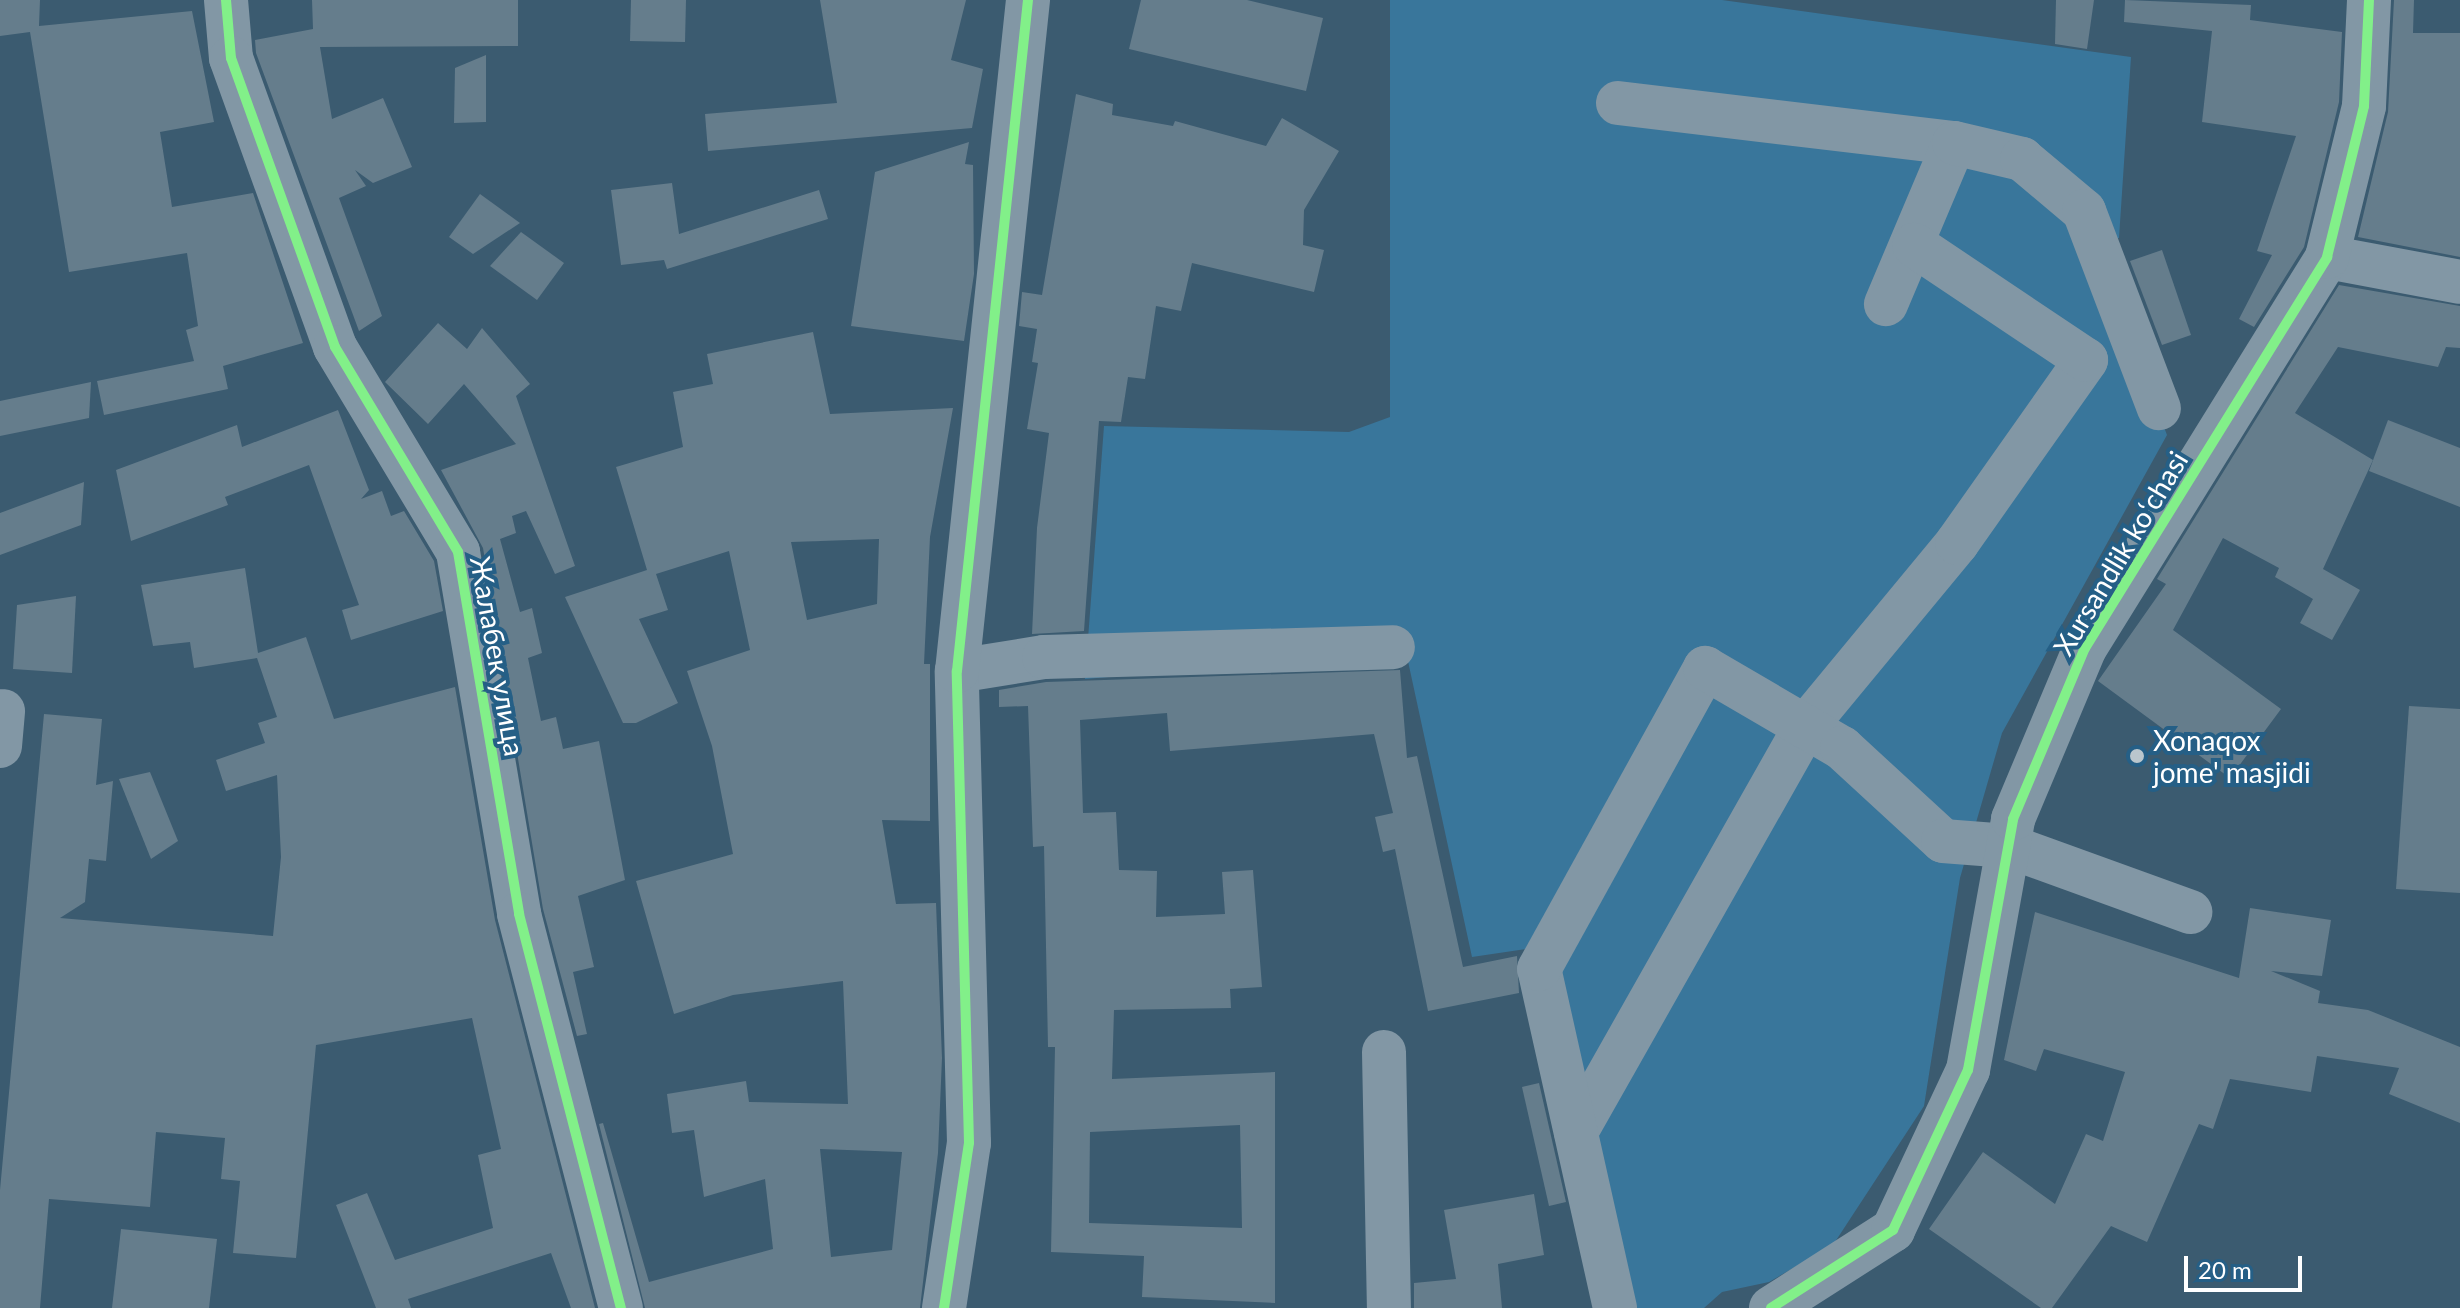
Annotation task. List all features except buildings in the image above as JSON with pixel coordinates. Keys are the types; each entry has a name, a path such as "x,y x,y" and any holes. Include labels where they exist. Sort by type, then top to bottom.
{"street":[{"name":"Жалабек улица","path":"226,0 231,58 335,347 458,552 519,914 621,1308"},
{"path":"944,1308 969,1143 957,671 1028,0"},
{"name":"Xursandlik koʻchasi","path":"1771,1308 1893,1230 1968,1070 2013,819 2085,648 2327,257 2364,106 2369,0"},
{"path":"1618,103 1954,143 2022,159 2084,211 2159,408"},
{"path":"1886,304 1914,245 1954,143"},
{"path":"1576,1132 1805,727 1957,543 2086,360 1914,245"},
{"path":"2327,257 2460,282"},
{"path":"957,671 1044,657 1393,647"},
{"path":"1615,1308 1539,969 1705,668 1842,748 1943,841 2008,846 2190,912"},
{"path":"1384,1052 1389,1308"}],"shaded area":[{"path":"1390,0 1722,0 2131,57 2119,238 2095,245 2167,435 2002,733 1960,878 1924,1106 1833,1245 1769,1282 1722,1292 1704,1308 1609,1308 1526,949 1472,957 1406,652 1085,679 1104,426 1349,432 1390,417"}],"cycle path":[{"path":"226,0 231,58 335,347 458,552 519,914 621,1308"},
{"path":"944,1308 969,1143 957,671 1028,0"},
{"path":"1771,1308 1893,1230 1968,1070 2013,819 2085,648 2327,257 2364,106 2369,0"}],"place":[{"name":"Xonaqox jome' masjidi","path":"2137,756"}]}
